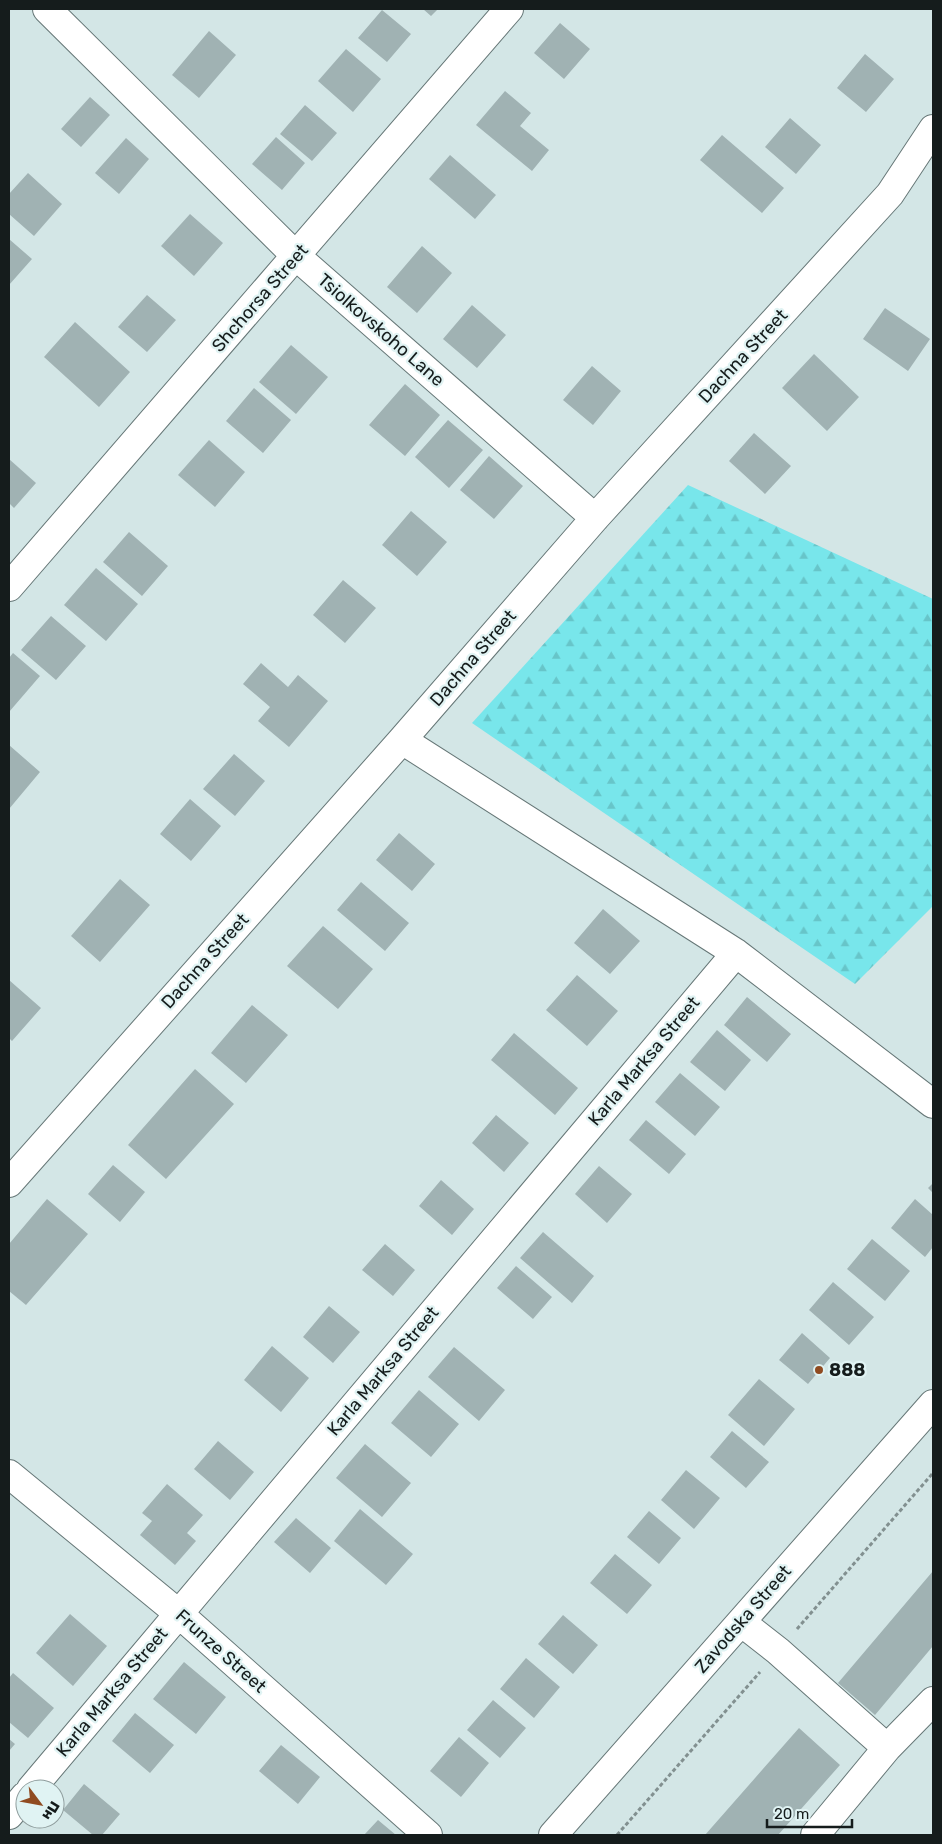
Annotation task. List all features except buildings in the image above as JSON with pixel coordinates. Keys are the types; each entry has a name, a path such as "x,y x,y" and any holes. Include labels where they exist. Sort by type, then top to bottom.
{"street":[{"name":"Tsiolkovskoho Lane","path":"47,9 296,256 595,518"},
{"name":"Shchorsa Street","path":"9,587 509,9"},
{"name":"Dachna Street","path":"9,1183 402,740 595,518 890,194 933,129"},
{"path":"402,740 736,953 933,1104"},
{"name":"Karla Marksa Street","path":"38,1779 736,953"},
{"name":"Zavodska Street","path":"553,1835 933,1404"},
{"name":"Frunze Street","path":"9,1474 178,1612 428,1835"},
{"path":"740,1622 778,1651 887,1748"},
{"path":"815,1835 887,1748 933,1701"}],"green space":[{"path":"688,485 933,599 933,906 855,984 472,723"}],"place":[{"name":"888","path":"819,1370"}]}
